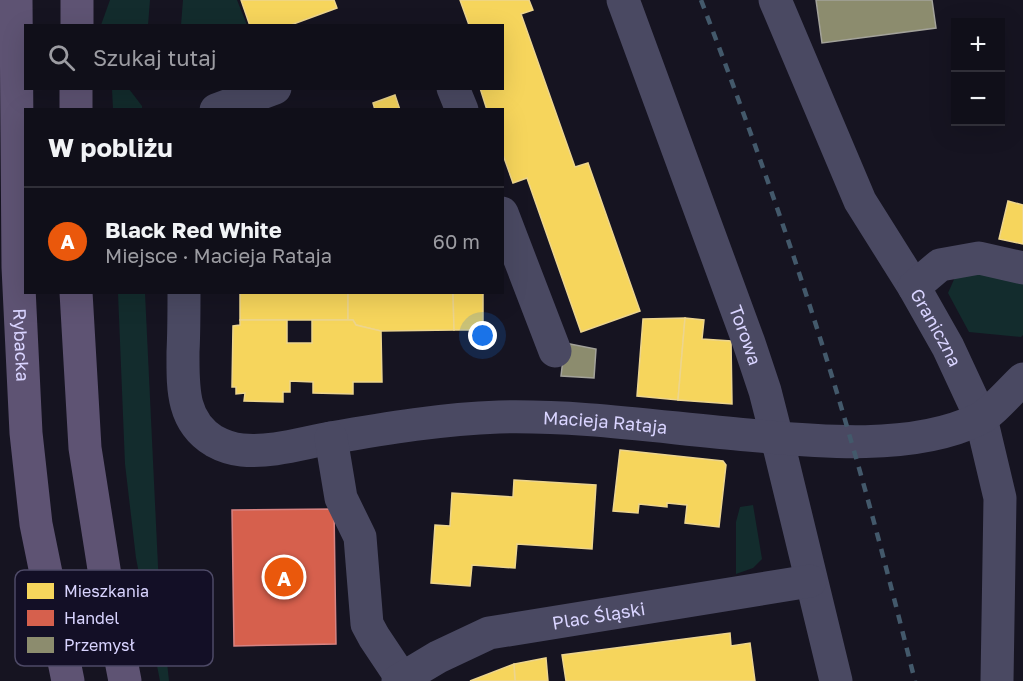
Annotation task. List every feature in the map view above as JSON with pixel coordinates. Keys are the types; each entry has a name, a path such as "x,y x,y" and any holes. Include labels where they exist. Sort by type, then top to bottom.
{"main road":[{"path":"77,0 77,24"},
{"name":"Rybacka","path":"14,4 18,267 26,433 36,524 45,570"},
{"path":"76,90 76,108"},
{"path":"76,294 85,448 104,570"},
{"name":"Rybacka","path":"65,666 68,681"},
{"path":"122,666 125,681"}],"street":[{"name":"Torowa","path":"623,0 749,343 777,438 836,681"},
{"name":"Graniczna","path":"775,0 861,201 948,347 981,418 1000,498 1011,582 998,681"},
{"path":"221,108 270,90"},
{"path":"454,90 461,108"},
{"path":"0,139 18,181"},
{"path":"504,218 555,351"},
{"path":"914,287 940,265 950,263 979,258 1023,268"},
{"name":"Macieja Rataja","path":"184,294 183,396 187,410 201,431 228,447 252,450 441,421 501,417 548,418 777,438 852,442 937,433 981,418"},
{"path":"981,418 1023,379"},
{"path":"331,438 341,498 360,537 366,617 369,629 400,680"},
{"name":"Plac Śląski","path":"400,680 438,657 489,633 810,581"}],"green space":[{"path":"110,0 150,0 148,24 101,24"},
{"path":"183,0 237,0 247,24 181,24"},
{"path":"112,90 130,90 142,106 142,108 113,108"},
{"path":"963,270 1023,281 1023,335 1021,337 969,332 948,293 956,275"},
{"path":"118,294 145,294 158,570 138,570 125,464"},
{"path":"753,505 762,559 753,568 736,574 736,522 740,507"},
{"path":"157,666 167,666 169,681 160,681"}],"building: Mieszkania":[{"path":"241,0 334,0 337,8 293,24 249,24"},
{"path":"460,0 529,0 533,10 521,14 575,167 588,163 640,311 581,332 527,178 513,183 504,158 504,108 486,108 481,90 504,90 504,24 469,24"},
{"path":"395,95 399,108 374,108 373,103"},
{"path":"1008,201 1023,205 1023,244 999,239"},
{"path":"240,294 348,294 348,320 240,320"},
{"path":"348,294 453,294 454,330 381,331 356,325 353,320 348,320"},
{"path":"453,294 483,294 483,330 454,330"},
{"path":"685,318 678,400 637,396 643,319"},
{"path":"685,318 704,320 702,339 731,341 732,404 678,400"},
{"path":"240,320 287,320 287,343 312,343 312,320 353,320 356,325 381,331 382,382 353,382 353,394 313,393 313,382 290,381 290,392 283,392 283,402 244,401 245,393 236,394 236,387 232,387 233,326 240,325"},
{"path":"620,450 723,461 726,465 719,527 685,523 687,505 667,503 667,507 639,504 638,513 613,511"},
{"path":"514,480 596,485 592,549 517,544 515,568 472,565 470,586 431,583 435,525 450,526 452,493 513,497"},
{"path":"730,633 731,646 750,643 755,681 566,681 562,655"},
{"path":"546,658 548,681 515,681 514,664"},
{"path":"514,664 515,681 470,681"}],"building: Handel":[{"path":"334,509 336,644 234,646 232,510"}],"building: Przemysł":[{"path":"816,0 932,0 936,28 822,43"},
{"path":"565,343 596,349 594,378 561,376"}],"railway":[{"path":"701,0 762,165 818,332 869,503 915,681"}],"place":[{"name":"Black Red White","path":"284,577"}]}
